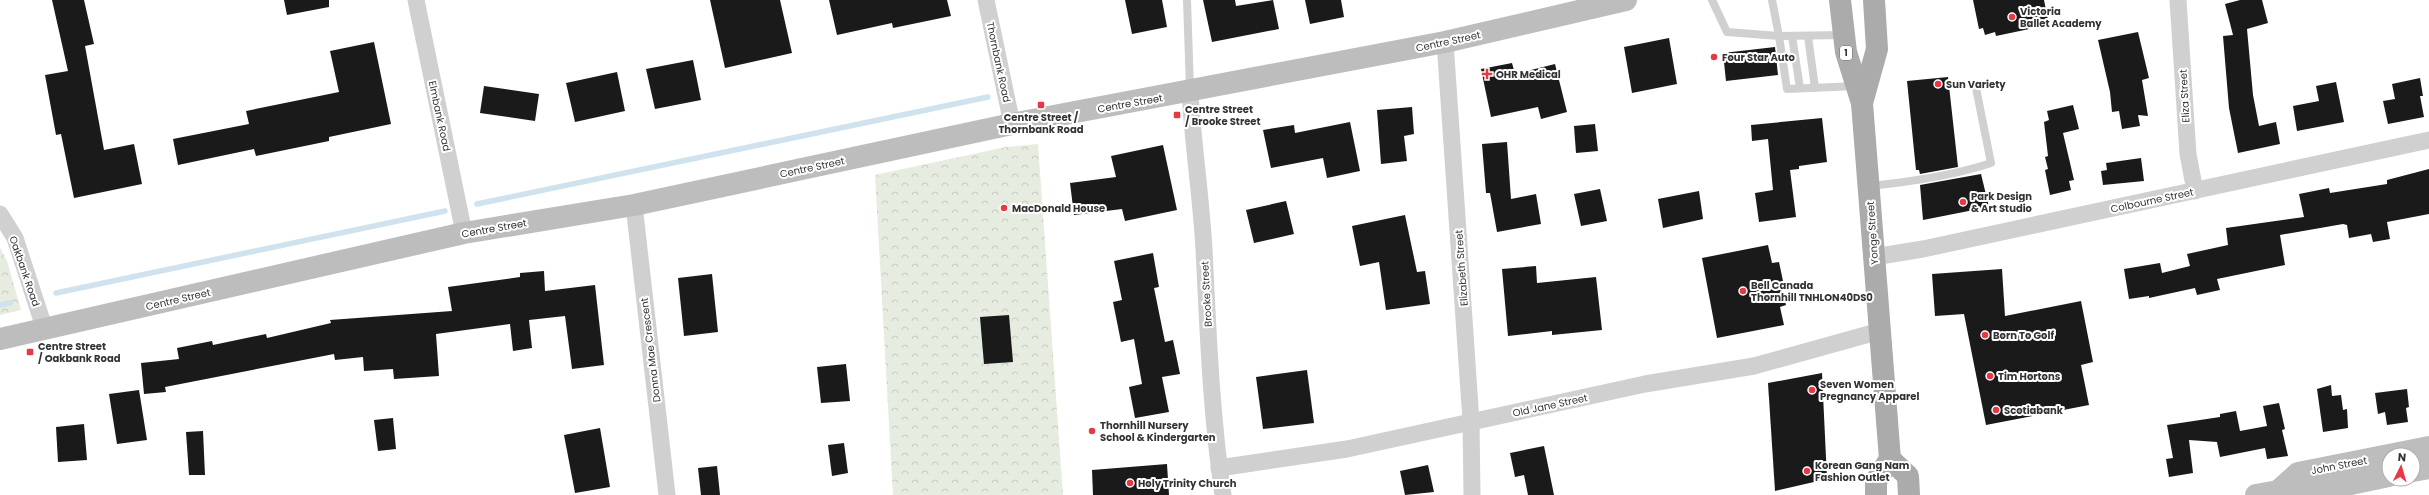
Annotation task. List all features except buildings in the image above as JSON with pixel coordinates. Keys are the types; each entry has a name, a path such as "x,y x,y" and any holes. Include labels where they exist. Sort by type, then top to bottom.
{"main road":[{"name":"Centre Street","path":"0,340 464,233 634,205 1012,124 1190,92 1445,42 1626,0"},
{"name":"Yonge Street","path":"1840,0 1846,52 1859,95 1868,186 1890,459"},
{"name":"Yonge Street","path":"1859,95 1877,49 1874,0"},
{"name":"John Street","path":"2278,493 2298,473 2429,446"},
{"path":"1876,495 1876,482 1890,459 1908,476 1909,495"},
{"name":"John Street","path":"2256,495 2278,493 2303,494 2381,478"}],"street":[{"name":"Elmbank Road","path":"416,0 464,233"},
{"name":"Thornbank Road","path":"986,0 1012,124"},
{"name":"Eliza Street","path":"2178,0 2188,154 2195,191"},
{"name":"Elizabeth Street","path":"1445,42 1471,422 1472,495"},
{"name":"Brooke Street","path":"1190,92 1219,468 1223,495"},
{"name":"Colbourne Street","path":"1874,258 1923,249 2429,140"},
{"name":"Donna Mae Crescent","path":"634,205 667,495"},
{"name":"Oakbank Road","path":"0,214 15,238 45,330"},
{"name":"Old Jane Street","path":"1219,468 1347,449 1645,384 1754,366 1880,331"}],"lane":[{"path":"1187,0 1190,92"},
{"path":"1712,0 1727,32 1779,36 1844,35"},
{"path":"1772,0 1787,89 1815,88 1859,95"},
{"path":"1792,36 1800,88"},
{"path":"1808,36 1815,88"},
{"path":"1868,186 1916,180 1970,170 1991,164 1976,88"}],"green space":[{"path":"1038,144 1063,495 893,495 875,175 1006,147"},
{"path":"0,248 7,261 21,310 0,315"}],"waterway":[{"path":"477,204 988,97"},
{"path":"56,293 445,211"},
{"path":"0,305 10,303"}],"place":[{"name":"Victoria Ballet Academy","path":"2012,17"},
{"name":"Four Star Auto","path":"1714,57"},
{"name":"OHR Medical","path":"1487,74"},
{"name":"Sun Variety","path":"1938,84"},
{"name":"Centre Street / Thornbank Road","path":"1041,105"},
{"name":"Centre Street / Brooke Street","path":"1177,115"},
{"name":"Park Design & Art Studio","path":"1963,202"},
{"name":"MacDonald House","path":"1004,208"},
{"name":"Bell Canada Thornhill TNHLON40DS0","path":"1743,291"},
{"name":"Born To Golf","path":"1985,335"},
{"name":"Centre Street / Oakbank Road","path":"30,352"},
{"name":"Tim Hortons","path":"1990,376"},
{"name":"Seven Women Pregnancy Apparel","path":"1812,390"},
{"name":"Scotiabank","path":"1996,410"},
{"name":"Thornhill Nursery School & Kindergarten","path":"1092,431"},
{"name":"Korean Gang Nam Fashion Outlet","path":"1807,471"},
{"name":"Holy Trinity Church","path":"1130,483"}]}
